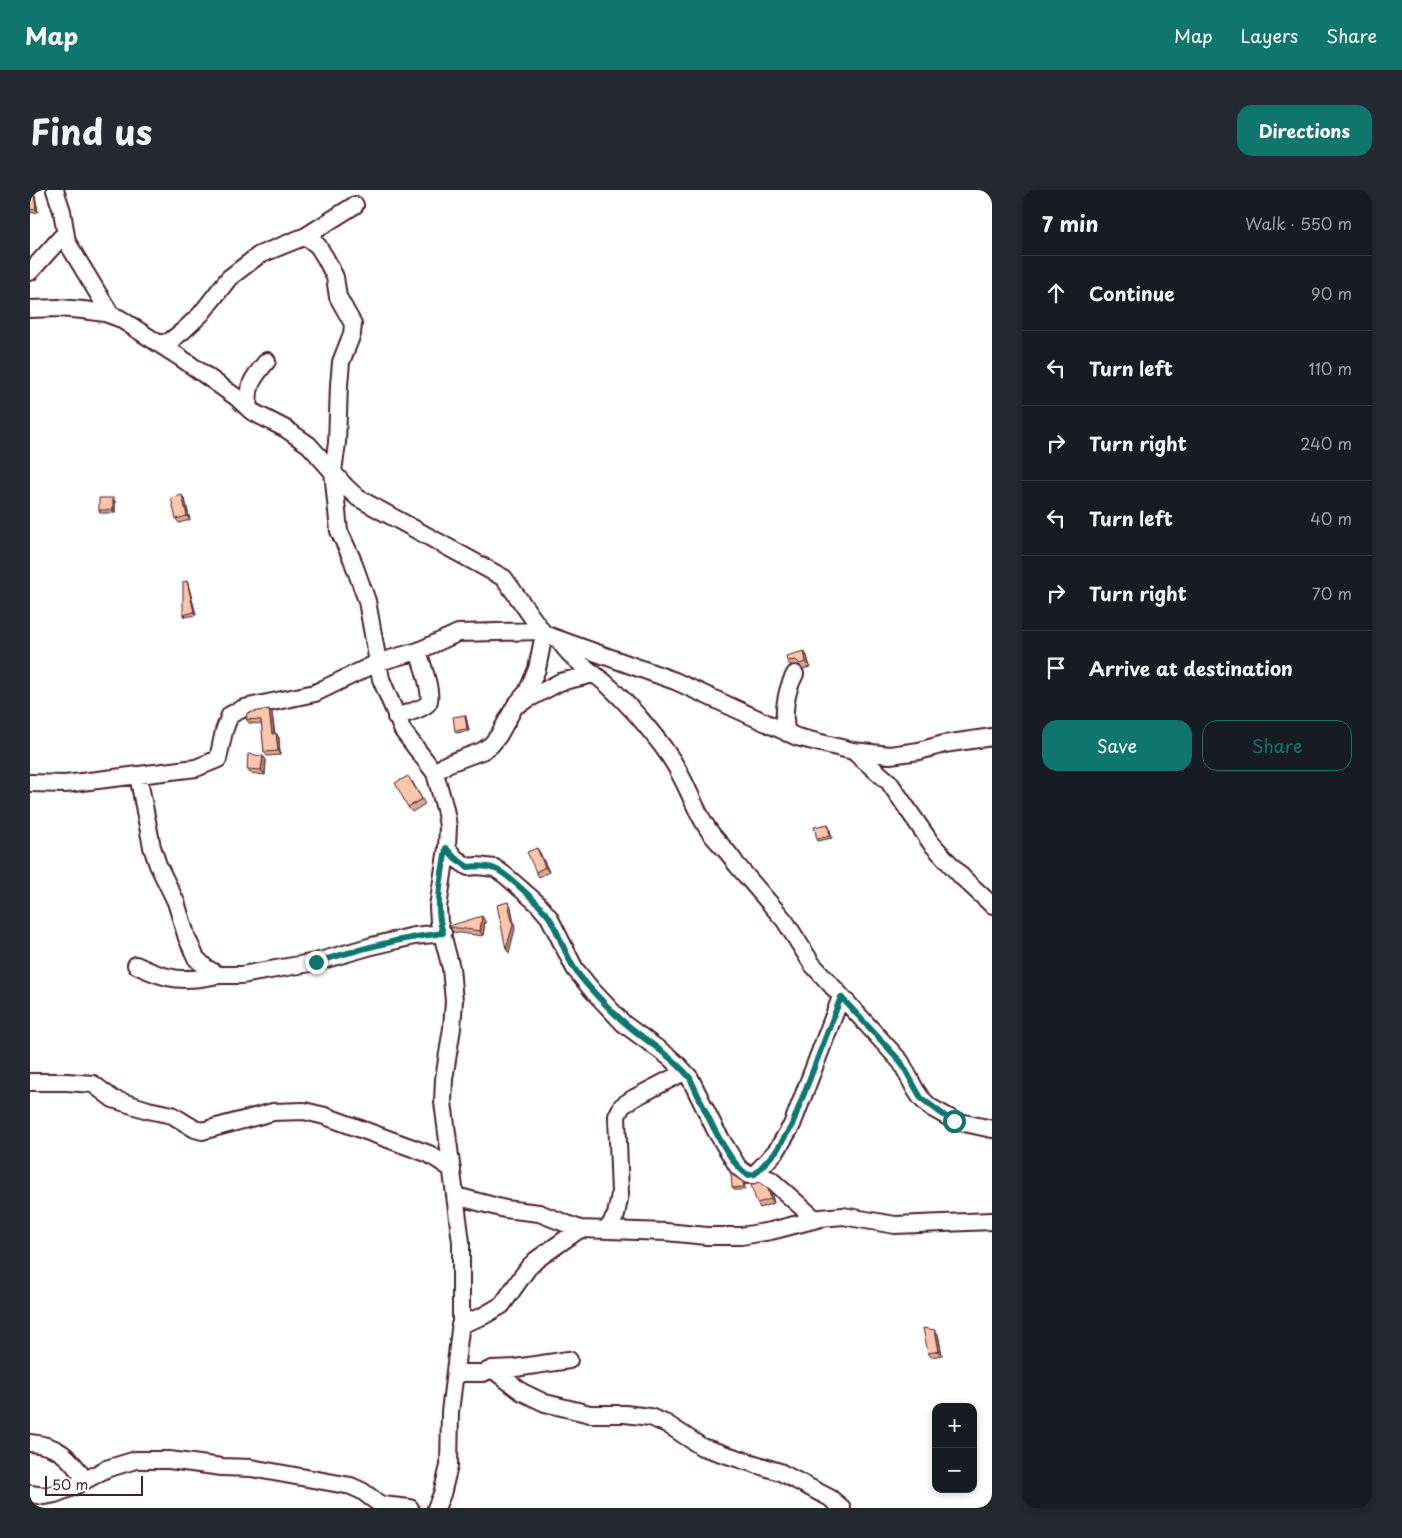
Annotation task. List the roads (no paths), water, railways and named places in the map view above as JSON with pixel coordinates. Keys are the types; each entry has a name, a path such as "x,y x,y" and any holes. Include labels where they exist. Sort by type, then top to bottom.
{"street":[{"path":"55,190 62,211 67,242 111,315"},
{"path":"160,344 170,341 183,331 201,314 229,278 259,255 306,236 355,205"},
{"path":"30,272 65,233"},
{"path":"306,236 318,246 326,259 335,277 338,297 353,324 352,334 341,362 337,443 333,471 339,531 352,559 367,601 381,679 403,731 434,773 446,809 448,826 438,907 439,922 451,968 454,1001 443,1102 461,1242 460,1325 450,1412 449,1466 442,1494 436,1508"},
{"path":"30,309 58,308 105,313 133,326 249,409 286,429 309,445 358,498 504,578 549,635 572,657 604,682 654,735 671,758 708,830 722,848 730,853 736,864 784,920 812,964 901,1062 915,1090 930,1106 954,1121 992,1129"},
{"path":"249,409 247,392 254,377 267,361"},
{"path":"30,783 65,784 196,768 208,764 218,759 224,731 230,715 244,708 315,694 379,662 418,651 458,632 549,635 675,682 797,737 853,751 890,755 905,754 944,744 992,737"},
{"path":"434,773 447,764 482,751 491,745 499,735 515,706 527,692 549,635"},
{"path":"396,717 424,706 431,697 418,651"},
{"path":"515,706 560,682 594,674"},
{"path":"787,733 784,723 786,707 791,682 795,674"},
{"path":"853,751 889,782 932,843 963,878 992,905"},
{"path":"138,775 152,847 176,902 187,938 196,958 206,968 219,975"},
{"path":"446,848 455,858 468,867 494,868 506,876 536,903 549,917 575,969 592,990 624,1024 669,1057 690,1078 720,1138 738,1167 748,1175 760,1174 771,1180 815,1220"},
{"path":"136,965 166,977 197,980 219,975 242,975 316,962 406,938 443,933"},
{"path":"755,1174 777,1150 792,1125 841,997"},
{"path":"607,1230 616,1215 620,1194 616,1132 617,1116 622,1106 634,1098 684,1072"},
{"path":"30,1082 93,1084 113,1099 172,1115 195,1130 202,1130 273,1112 304,1111 324,1116 429,1154 452,1169"},
{"path":"456,1196 505,1210 539,1213 580,1229 658,1231 707,1236 741,1236 843,1216 895,1225 992,1220"},
{"path":"460,1325 483,1316 502,1305 528,1268 536,1260 580,1229"},
{"path":"455,1373 483,1373 492,1370 569,1360"},
{"path":"492,1370 522,1392 545,1404 590,1414 626,1414 650,1417 675,1429 702,1447 780,1472 830,1498 842,1508"},
{"path":"30,1443 58,1449 72,1462 84,1480"},
{"path":"30,1494 45,1496 55,1494 73,1487 106,1468 136,1460 188,1462 222,1467 251,1468 351,1486 362,1491 383,1506 410,1508"}]}
